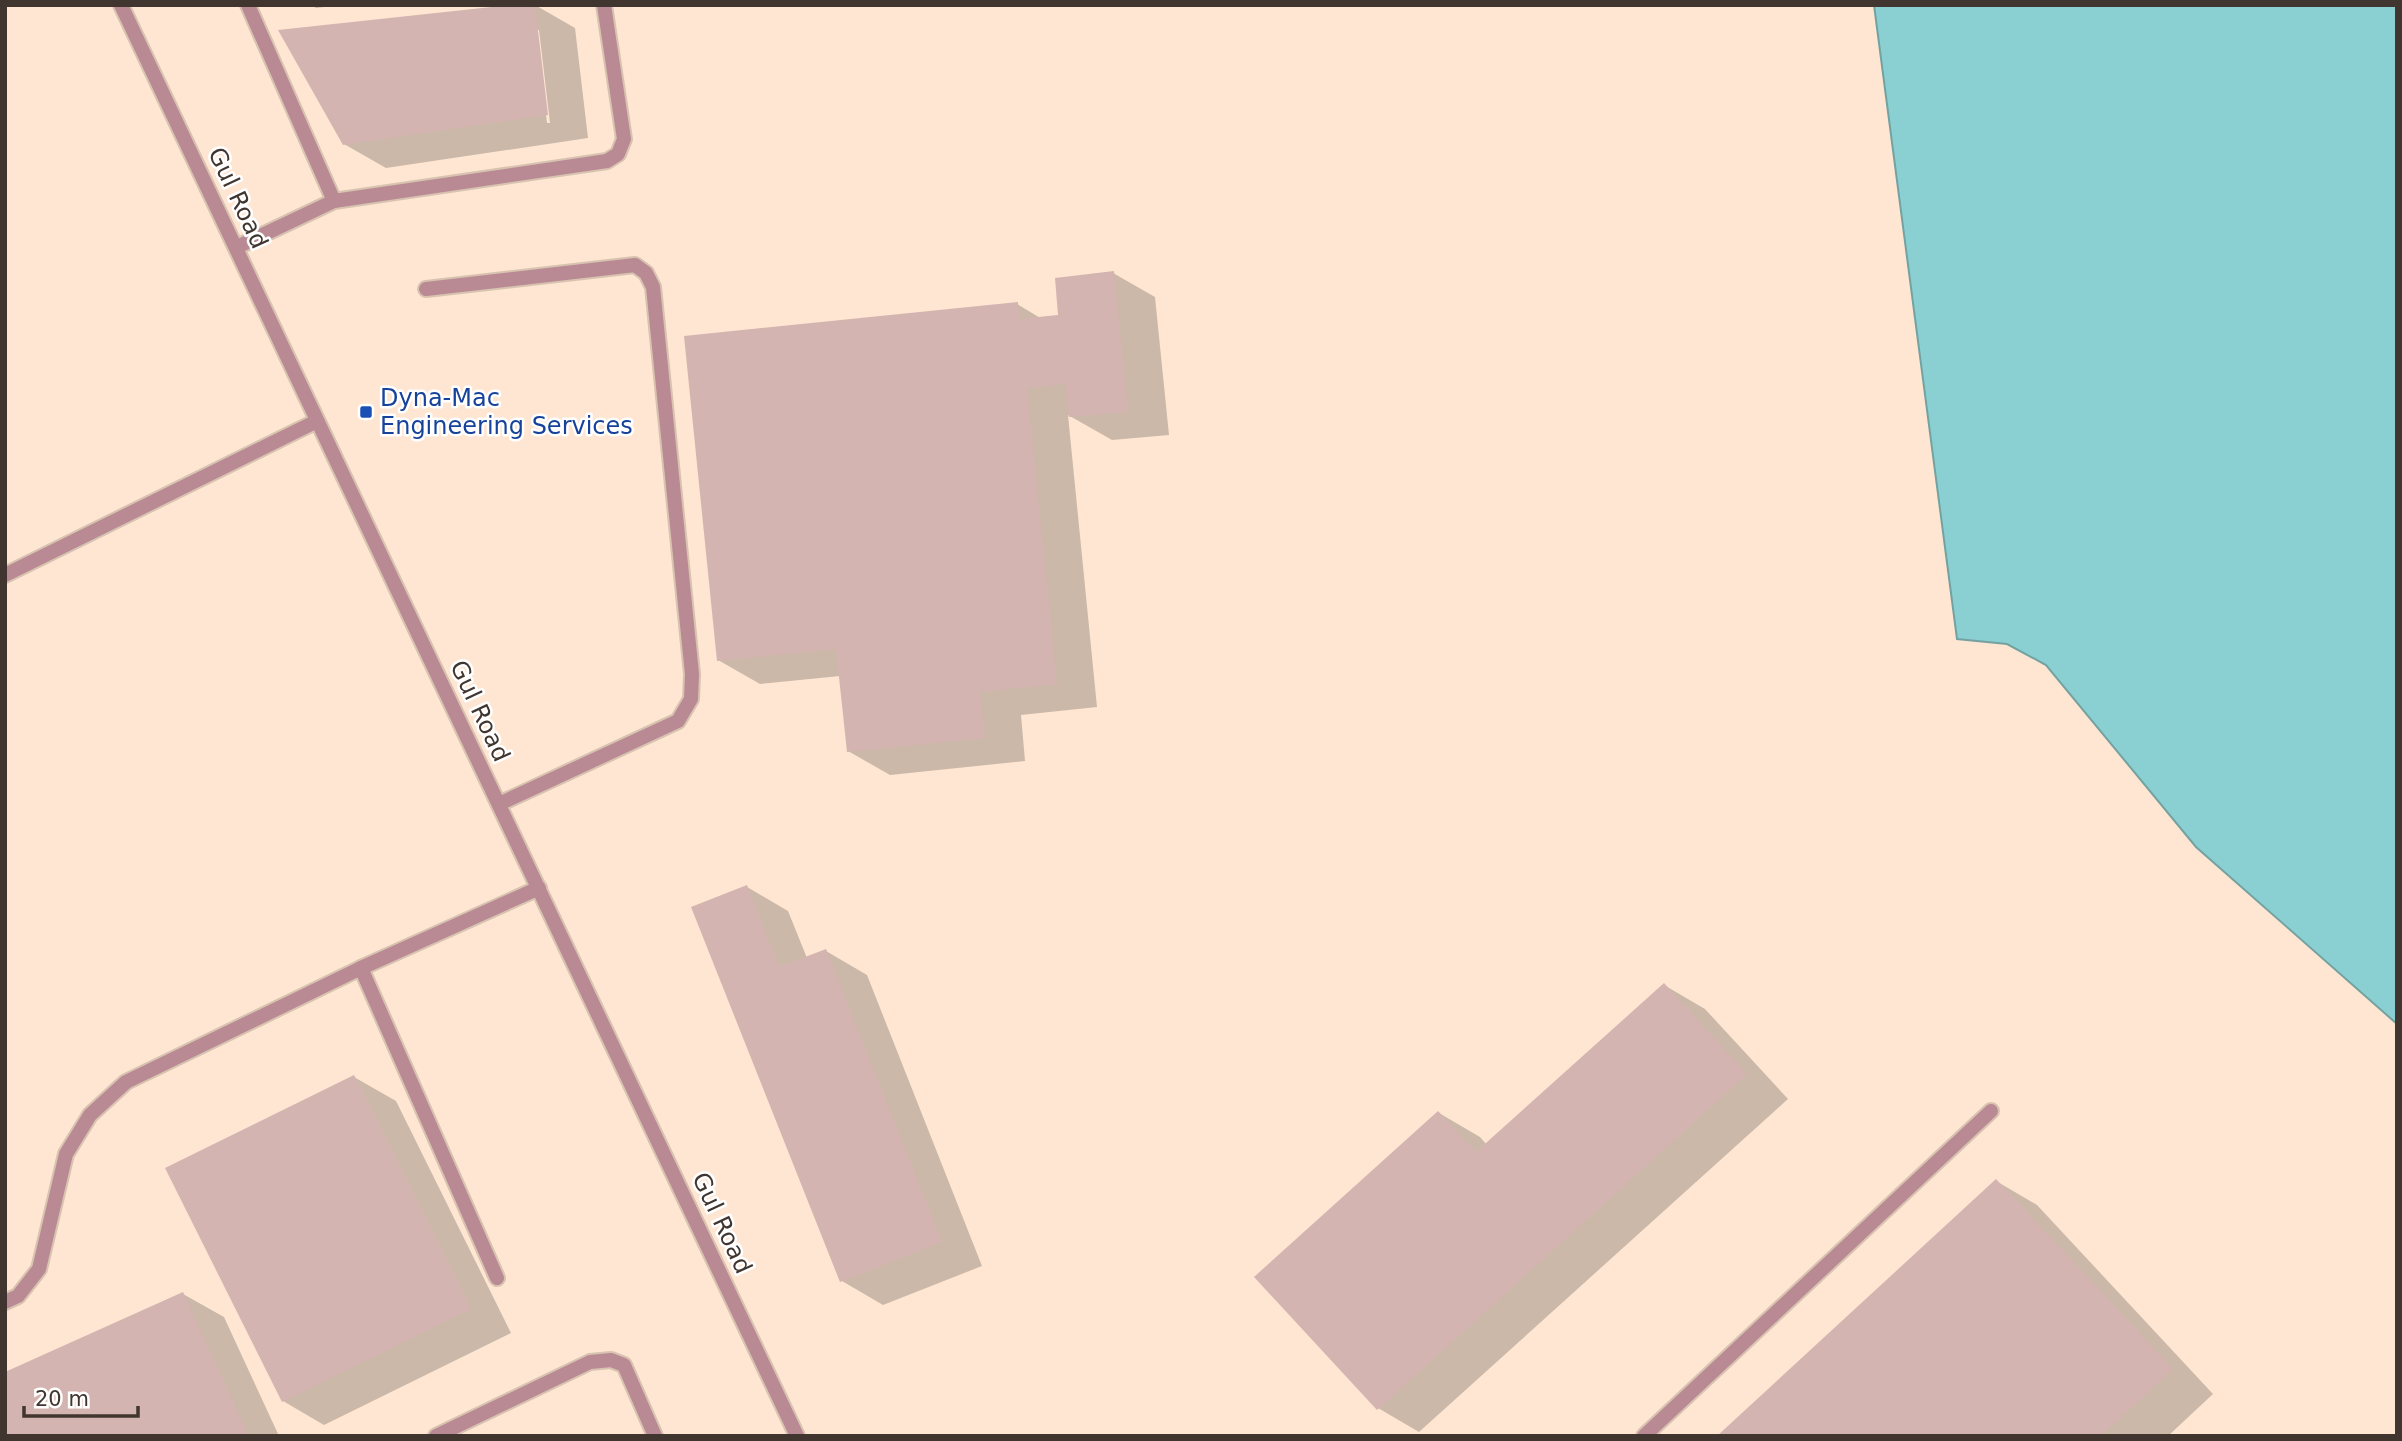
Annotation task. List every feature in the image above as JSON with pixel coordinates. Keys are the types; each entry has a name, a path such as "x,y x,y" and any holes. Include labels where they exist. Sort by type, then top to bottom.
{"street":[{"name":"Gul Road","path":"121,5 797,1436"},
{"path":"248,5 334,201"},
{"path":"237,247 334,201 607,161 618,154 624,139 604,5"},
{"path":"426,289 635,265 646,273 653,286 692,674 691,699 678,721 499,804"},
{"path":"5,575 317,421"},
{"path":"5,1302 18,1296 39,1269 66,1154 90,1115 127,1082 360,968 539,888"},
{"path":"360,968 497,1278"},
{"path":"1644,1436 1991,1111"},
{"path":"436,1436 590,1362 611,1360 624,1365 655,1436"}],"water":[{"path":"1874,5 2397,5 2397,1024 2196,847 2046,665 2007,644 1957,639"}],"building":[{"path":"510,5 535,5 548,115 343,145 278,30"},
{"path":"1114,271 1128,412 1069,417 1065,384 1027,388 1057,684 980,692 985,738 847,752 836,649 717,661 684,336 1018,302 1019,319 1058,315 1055,278"},
{"path":"747,885 779,967 826,949 942,1242 840,1282 691,907"},
{"path":"1664,983 1747,1074 1377,1410 1254,1277 1438,1111 1476,1152"},
{"path":"354,1075 471,1309 282,1402 165,1168"},
{"path":"1996,1179 2173,1369 2101,1436 1717,1436"},
{"path":"183,1292 249,1436 5,1436 5,1372"}],"place":[{"name":"Dyna-Mac Engineering Services","path":"366,412"}]}
